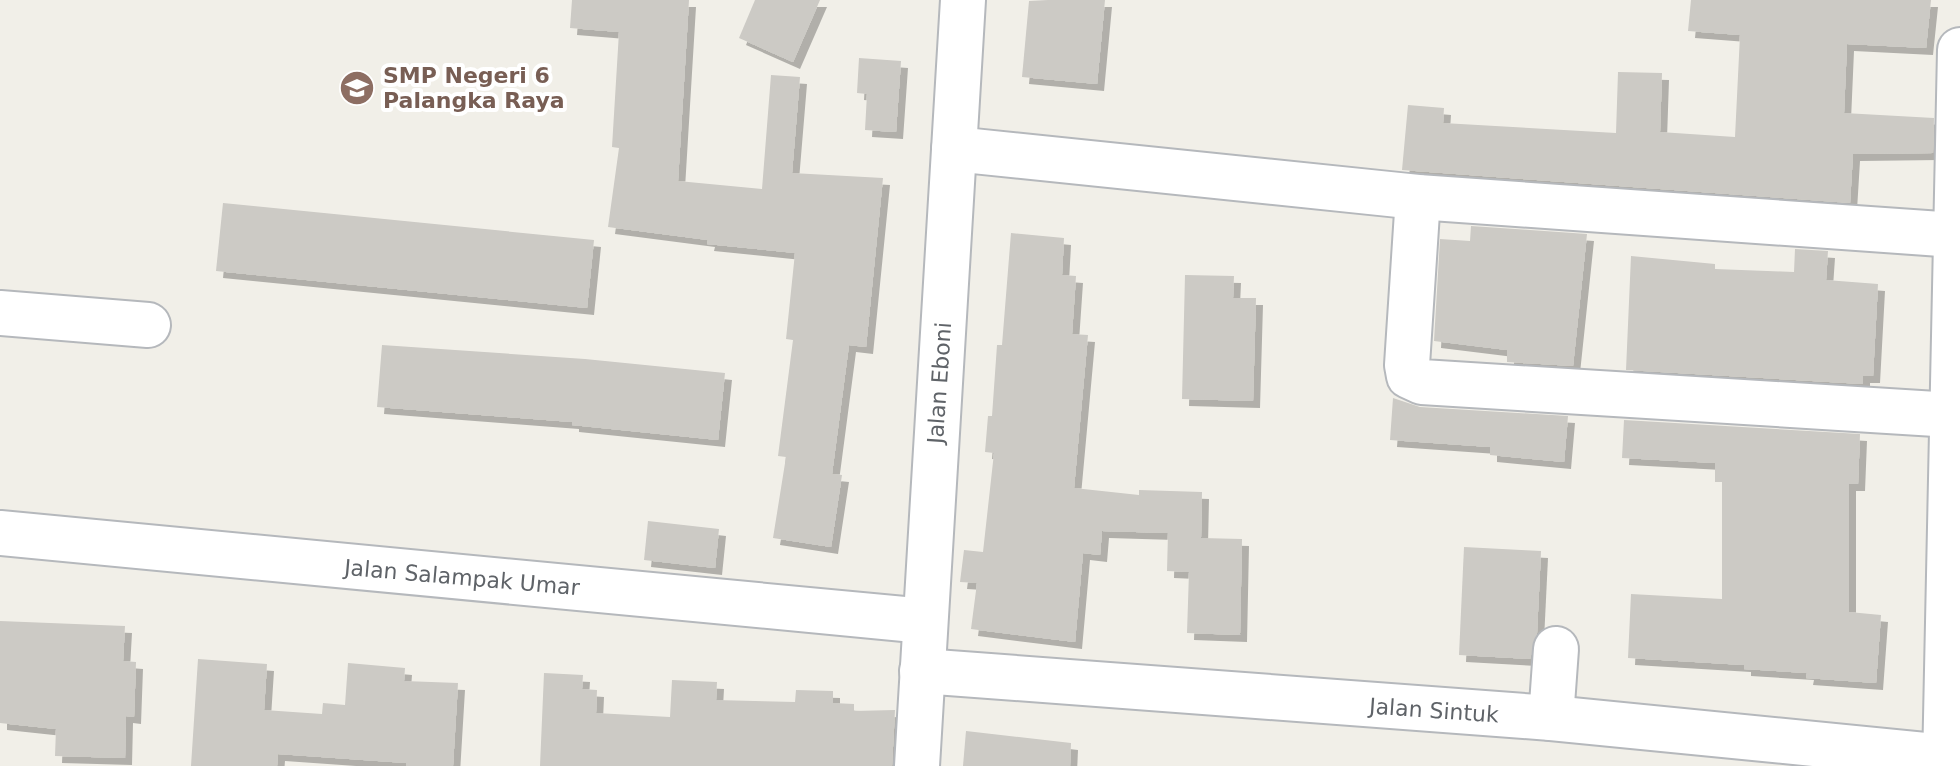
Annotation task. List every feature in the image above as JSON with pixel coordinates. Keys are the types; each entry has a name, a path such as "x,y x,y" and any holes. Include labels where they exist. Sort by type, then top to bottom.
{"street":[{"name":"Jalan Eboni","path":"917,766 963,0"},
{"path":"1945,762 1960,50"},
{"path":"954,149 1418,197 1955,235"},
{"path":"1418,197 1407,365 1409,376 1422,382 1952,415"},
{"path":"0,313 148,325"},
{"name":"Jalan Salampak Umar","path":"0,533 925,621"},
{"path":"1551,718 1556,649"},
{"name":"Jalan Sintuk","path":"922,671 1551,718 1945,762"}],"building":[{"path":"572,0 689,0 678,181 762,189 771,75 800,77 792,173 883,178 866,347 849,345 832,474 842,475 831,547 773,538 786,457 778,456 793,340 786,339 795,253 707,244 708,240 608,227 619,148 612,147 619,32 570,28"},
{"path":"755,0 820,0 793,62 739,38"},
{"path":"1105,0 1097,84 1022,77 1029,1"},
{"path":"1691,0 1931,0 1926,48 1847,44 1844,113 1934,118 1933,153 1853,154 1850,203 1402,170 1408,105 1444,108 1443,123 1616,133 1618,72 1662,73 1660,132 1735,137 1740,35 1688,31"},
{"path":"859,58 901,61 896,132 865,130 867,94 857,93"},
{"path":"223,203 594,240 587,308 216,271"},
{"path":"1471,226 1587,234 1573,366 1507,362 1507,350 1434,341 1440,239 1470,241"},
{"path":"1011,233 1064,238 1062,275 1076,276 1072,334 1088,335 1074,488 1139,495 1139,490 1202,492 1201,538 1242,539 1240,635 1187,633 1189,572 1167,571 1168,533 1102,531 1100,555 1083,553 1075,642 971,629 977,583 960,582 964,550 983,552 994,453 985,452 988,416 992,416 997,345 1002,345"},
{"path":"1795,249 1828,251 1826,280 1878,284 1873,376 1863,376 1863,384 1626,370 1631,256 1715,264 1715,269 1794,272"},
{"path":"1185,275 1234,276 1233,298 1256,298 1253,401 1182,399"},
{"path":"382,345 585,359 725,373 718,440 572,425 572,422 377,407"},
{"path":"1393,398 1420,407 1568,416 1564,462 1490,455 1490,447 1390,440"},
{"path":"1624,420 1860,434 1858,484 1849,484 1849,612 1881,615 1876,683 1806,678 1807,673 1744,669 1744,665 1628,658 1631,594 1722,599 1722,482 1715,482 1715,463 1622,458"},
{"path":"648,521 719,529 715,568 644,560"},
{"path":"1464,547 1541,551 1537,633 1530,659 1459,655"},
{"path":"0,621 125,626 123,661 136,662 134,717 126,716 125,758 55,756 56,729 0,723"},
{"path":"198,659 267,664 264,710 322,714 323,703 345,705 348,663 405,668 404,681 458,683 453,766 406,766 406,763 278,754 277,766 191,766"},
{"path":"544,673 583,675 582,689 597,690 596,713 670,717 672,680 717,682 716,700 795,702 796,690 833,691 833,703 854,704 854,711 895,710 892,766 540,766"},
{"path":"966,731 1071,743 1070,766 963,766"}],"place":[{"name":"SMP Negeri 6 Palangka Raya","path":"357,88"}]}
